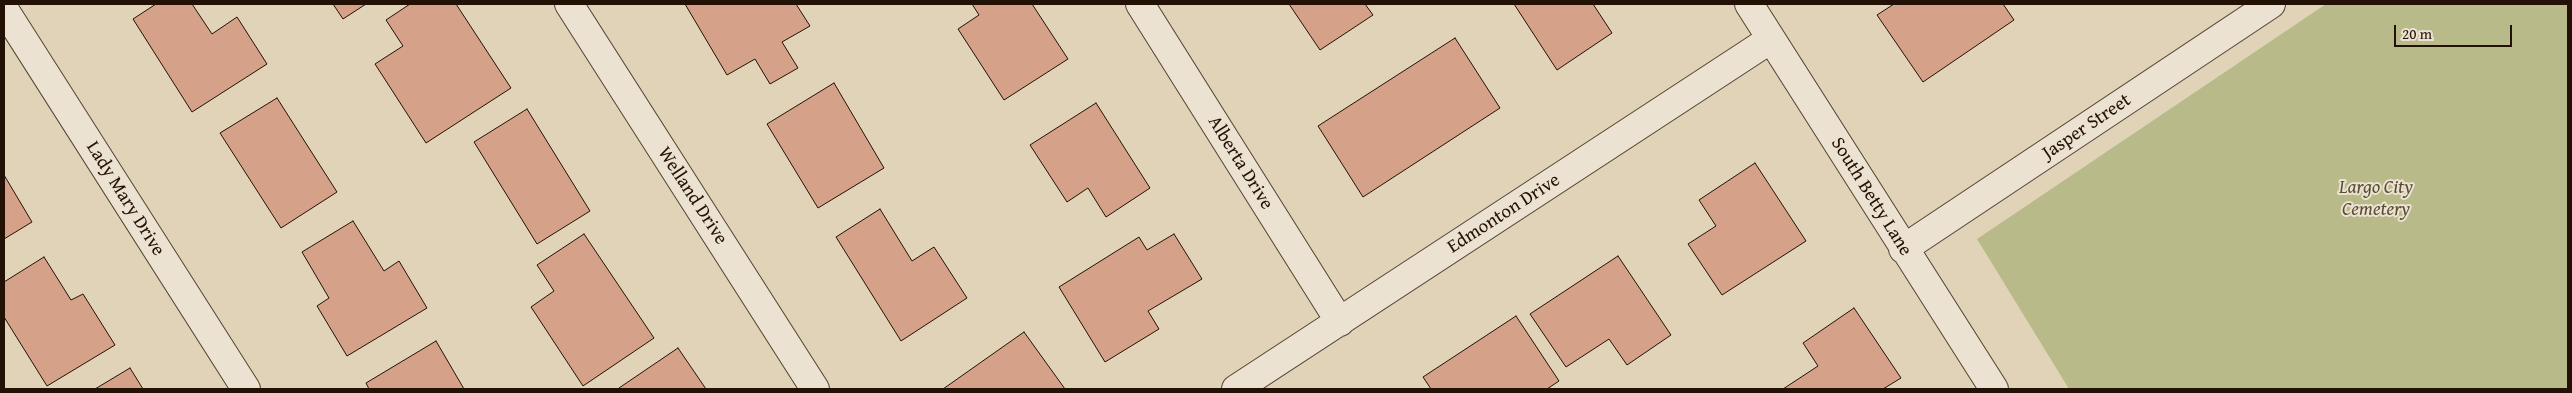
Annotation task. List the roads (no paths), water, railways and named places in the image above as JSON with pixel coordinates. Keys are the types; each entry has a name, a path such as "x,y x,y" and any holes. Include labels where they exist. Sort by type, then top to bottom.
{"street":[{"name":"Welland Drive","path":"569,4 815,389"},
{"name":"Alberta Drive","path":"1140,4 1340,322"},
{"name":"South Betty Lane","path":"1750,4 1903,249 1994,389"},
{"name":"Jasper Street","path":"1903,249 2271,4"},
{"name":"Lady Mary Drive","path":"4,9 246,389"},
{"name":"Edmonton Drive","path":"1236,389 1771,39"}],"park label":[{"name":"Largo City Cemetery","path":"2376,199"}]}
